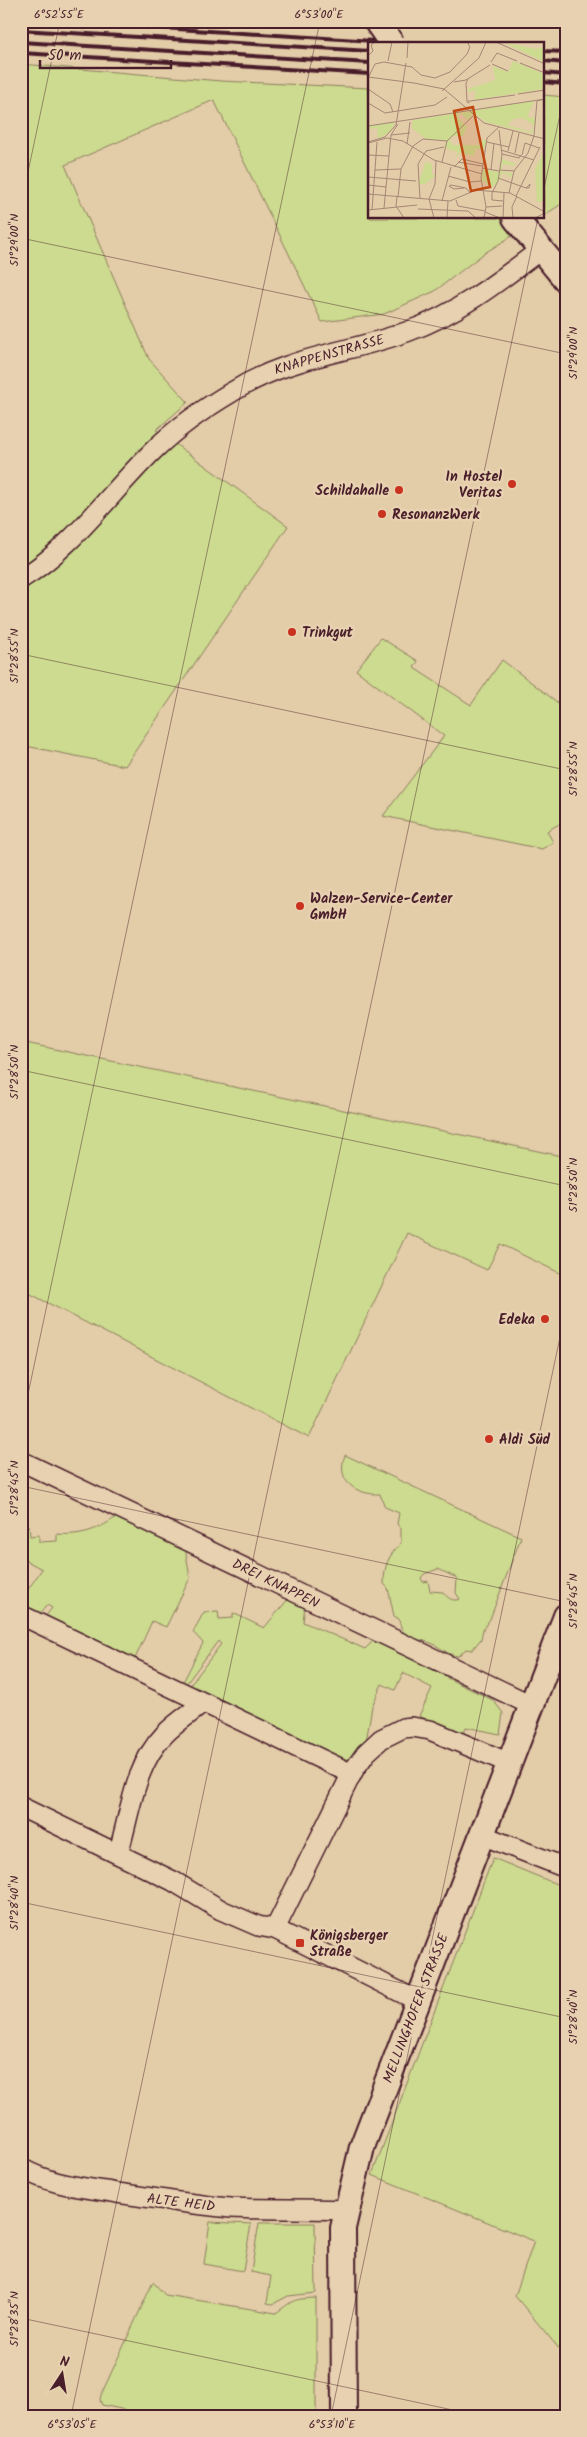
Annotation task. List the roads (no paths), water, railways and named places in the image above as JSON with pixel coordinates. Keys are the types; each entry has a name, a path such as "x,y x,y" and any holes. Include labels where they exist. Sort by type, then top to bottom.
{"main road":[{"path":"376,21 391,42"},
{"path":"516,219 566,280"},
{"name":"MELLINGHOFER STRASSE","path":"344,2416 343,2246 346,2210 362,2147 566,1616"}],"street":[{"name":"KNAPPENSTRASSE","path":"21,579 58,552 160,444 179,427 221,398 274,369 312,356 408,332 443,318 463,306 540,250"},
{"name":"DREI KNAPPEN","path":"21,1461 531,1705"},
{"path":"25,1621 352,1774"},
{"path":"118,1854 136,1785 150,1755 163,1736 203,1703"},
{"path":"275,1929 352,1774 366,1753 381,1739 404,1728 412,1727 430,1730 509,1763"},
{"path":"21,1807 173,1881 221,1910 258,1926 275,1929 418,2001"},
{"path":"482,1835 566,1868"},
{"name":"ALTE HEID","path":"21,2168 46,2179 79,2189 162,2201 231,2208 346,2210"}],"railway":[{"path":"47,21 390,42"},
{"path":"21,30 368,51"},
{"path":"21,42 368,63"},
{"path":"544,51 566,52"},
{"path":"21,53 368,74"},
{"path":"544,61 566,63"},
{"path":"544,73 566,75"},
{"path":"544,82 566,84"}],"place":[{"name":"In Hostel Veritas","path":"512,484"},
{"name":"Schildahalle","path":"399,490"},
{"name":"ResonanzWerk","path":"382,514"},
{"name":"Trinkgut","path":"292,632"},
{"name":"Walzen-Service-Center GmbH","path":"300,906"},
{"name":"Edeka","path":"545,1319"},
{"name":"Aldi Süd","path":"489,1439"},
{"name":"Königsberger Straße","path":"300,1943"}]}
